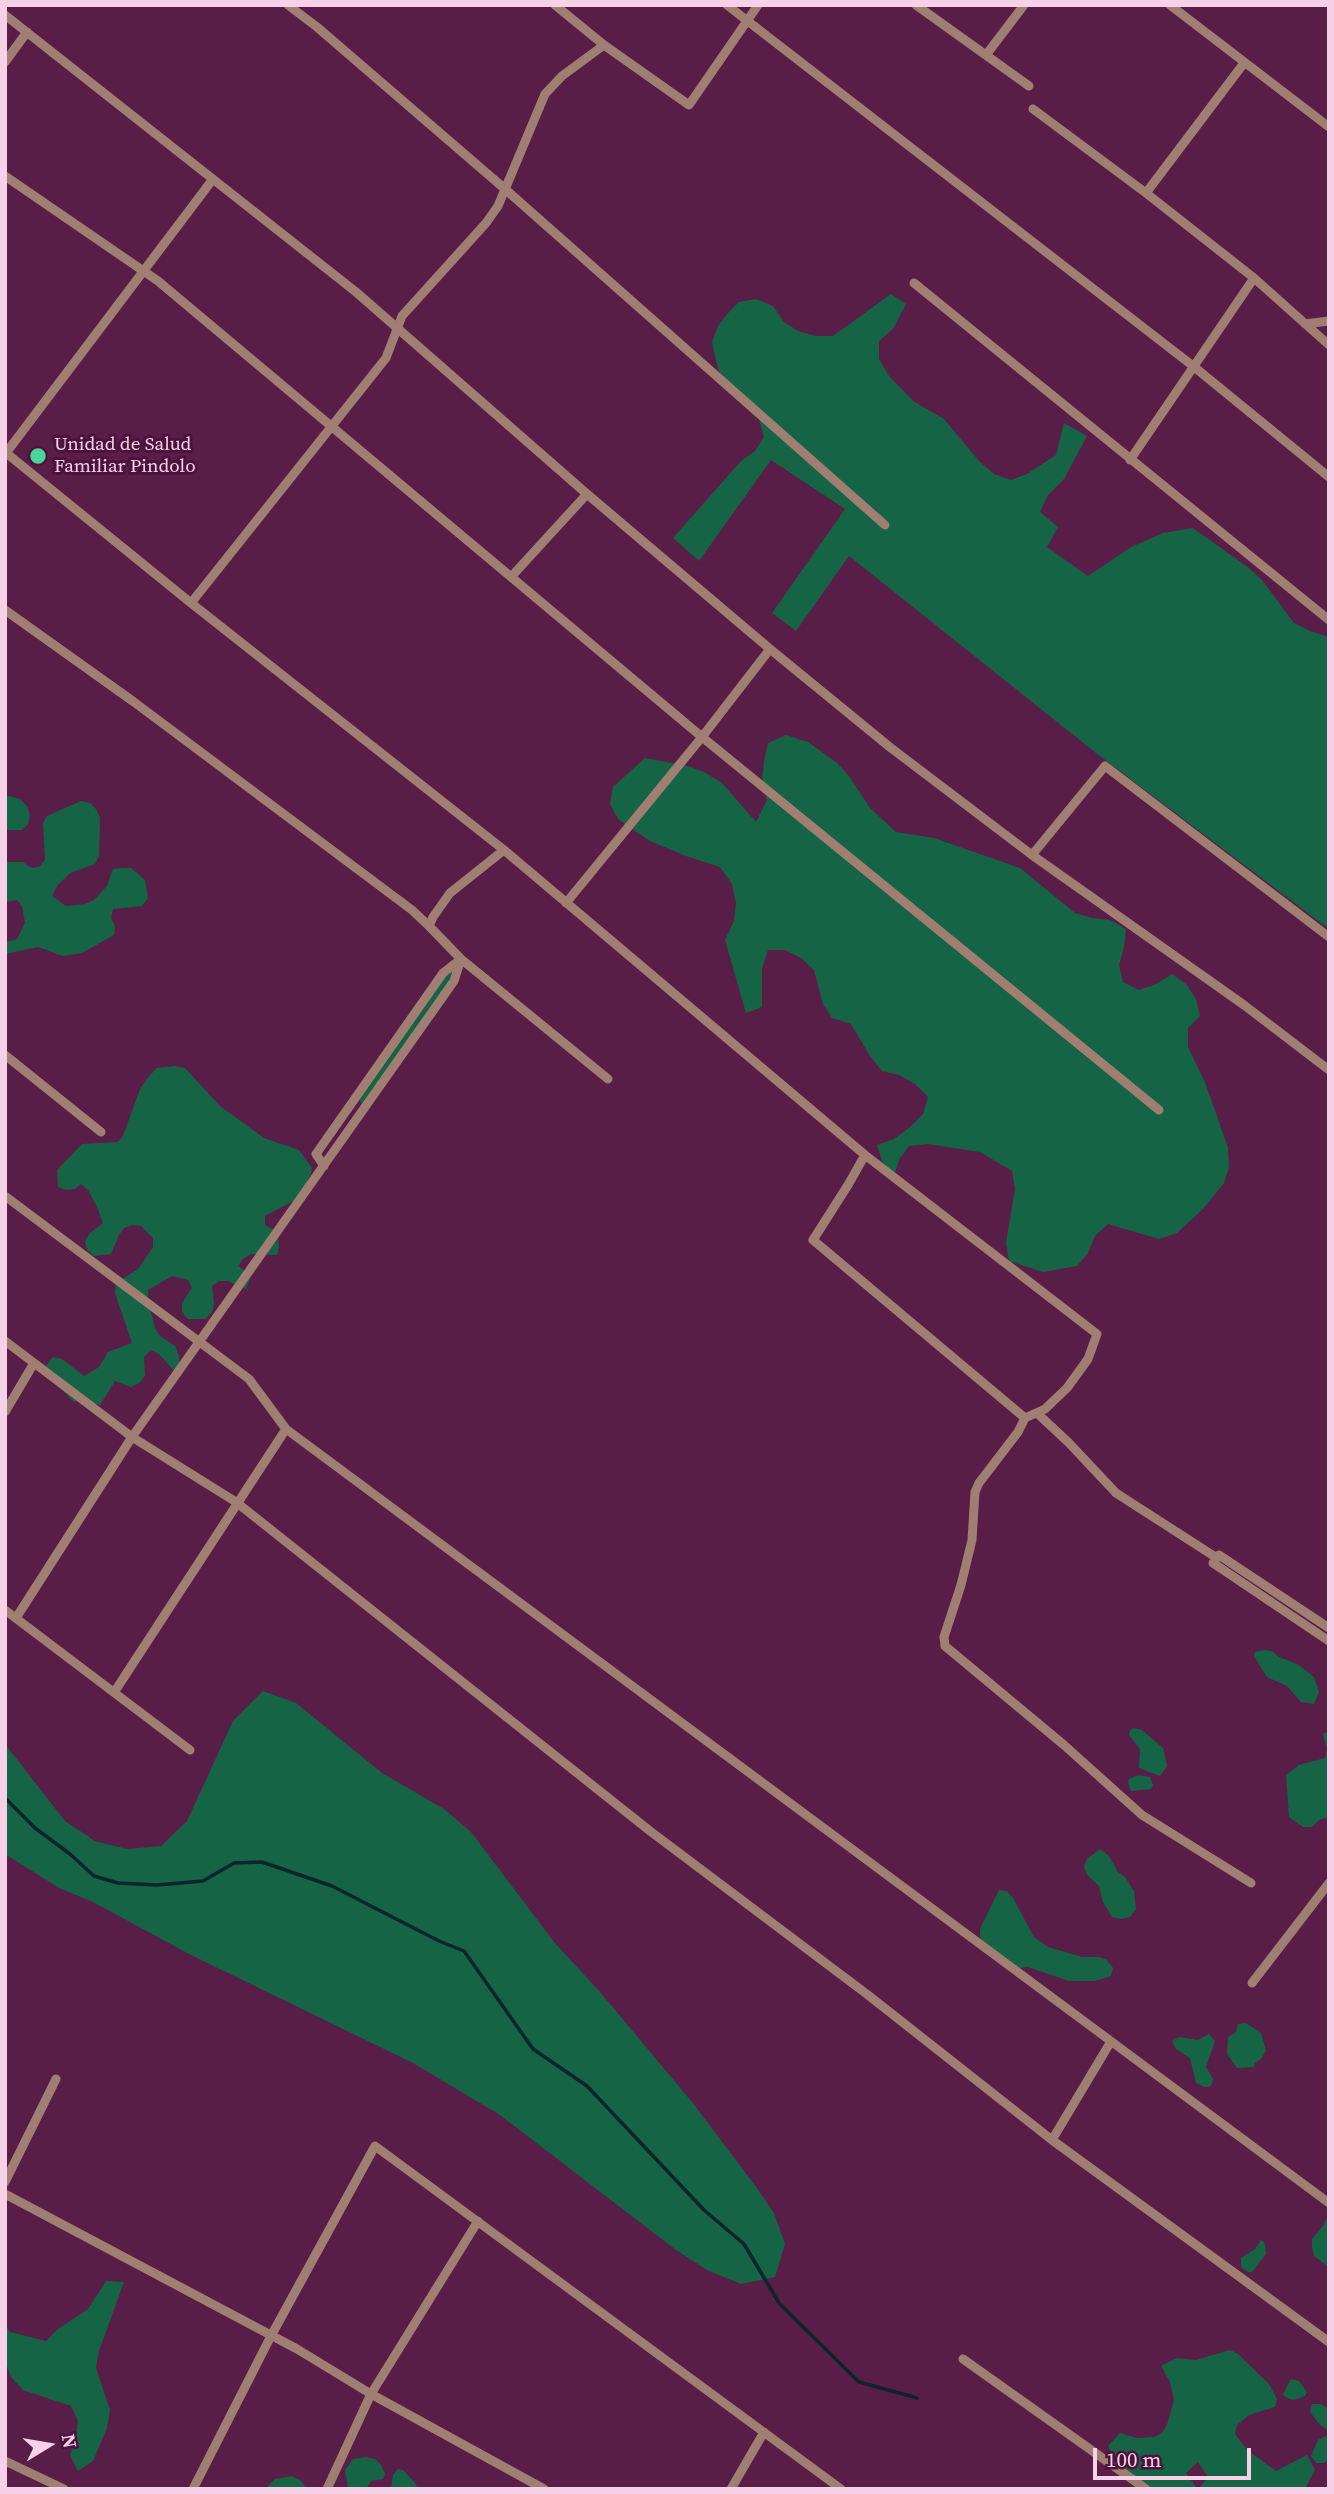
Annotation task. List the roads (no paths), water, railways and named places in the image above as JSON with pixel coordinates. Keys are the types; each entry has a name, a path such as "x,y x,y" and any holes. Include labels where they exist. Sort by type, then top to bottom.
{"street":[{"path":"288,5 505,189 884,525"},
{"path":"555,5 604,45 689,105 758,5"},
{"path":"727,5 1193,366 1329,477"},
{"path":"916,5 1029,86"},
{"path":"986,55 1024,5"},
{"path":"1170,5 1329,127"},
{"path":"5,15 356,292 587,494 891,748 1032,855 1244,1005 1329,1070"},
{"path":"5,62 27,32"},
{"path":"191,603 386,358 402,316 486,223 498,206 545,94 562,76 604,45"},
{"path":"1146,193 1244,63"},
{"path":"1033,109 1254,278 1329,345"},
{"path":"5,176 144,271 702,737 1159,1110"},
{"path":"213,179 6,452 191,603 504,850 865,1155 1097,1334 1088,1359 1067,1388 1057,1399 1025,1418 1018,1432 979,1483 975,1492 972,1540 944,1637 944,1646 1064,1745 1142,1815 1251,1882"},
{"path":"1130,460 1254,278"},
{"path":"914,283 1329,620"},
{"path":"1305,324 1329,321"},
{"path":"511,577 587,494"},
{"path":"5,610 401,902 461,959 608,1079"},
{"path":"566,903 770,649"},
{"path":"1032,855 1105,766 1329,937"},
{"path":"429,926 450,893 504,850"},
{"path":"324,1166 316,1154 443,973 461,959"},
{"path":"16,1618 132,1437 454,981 461,959"},
{"path":"5,1055 101,1132"},
{"path":"865,1155 813,1240 1025,1418"},
{"path":"5,1196 249,1379 286,1429 1329,2203"},
{"path":"5,1341 132,1437 236,1502 650,1831 868,1995 1052,2140 1329,2342"},
{"path":"5,1412 34,1363"},
{"path":"1037,1413 1116,1493 1329,1629"},
{"path":"115,1691 286,1429"},
{"path":"1216,1558 1329,1641"},
{"path":"5,1610 190,1750"},
{"path":"1252,1983 1329,1883"},
{"path":"1052,2140 1110,2043"},
{"path":"5,2182 56,2080"},
{"path":"193,2489 271,2336 375,2146 841,2489"},
{"path":"5,2194 271,2336 544,2489"},
{"path":"327,2489 371,2394 478,2221"},
{"path":"963,2359 1146,2489"},
{"path":"731,2489 764,2432"},
{"path":"5,2461 64,2489"}],"waterway":[{"path":"5,1798 35,1828 94,1876 118,1883 157,1885 203,1881 234,1863 262,1862 332,1886 464,1951 533,2049 587,2086 704,2210 744,2244 779,2303 797,2321 859,2382 917,2398"}],"place":[{"name":"Unidad de Salud Familiar Pindolo","path":"38,456"}]}
